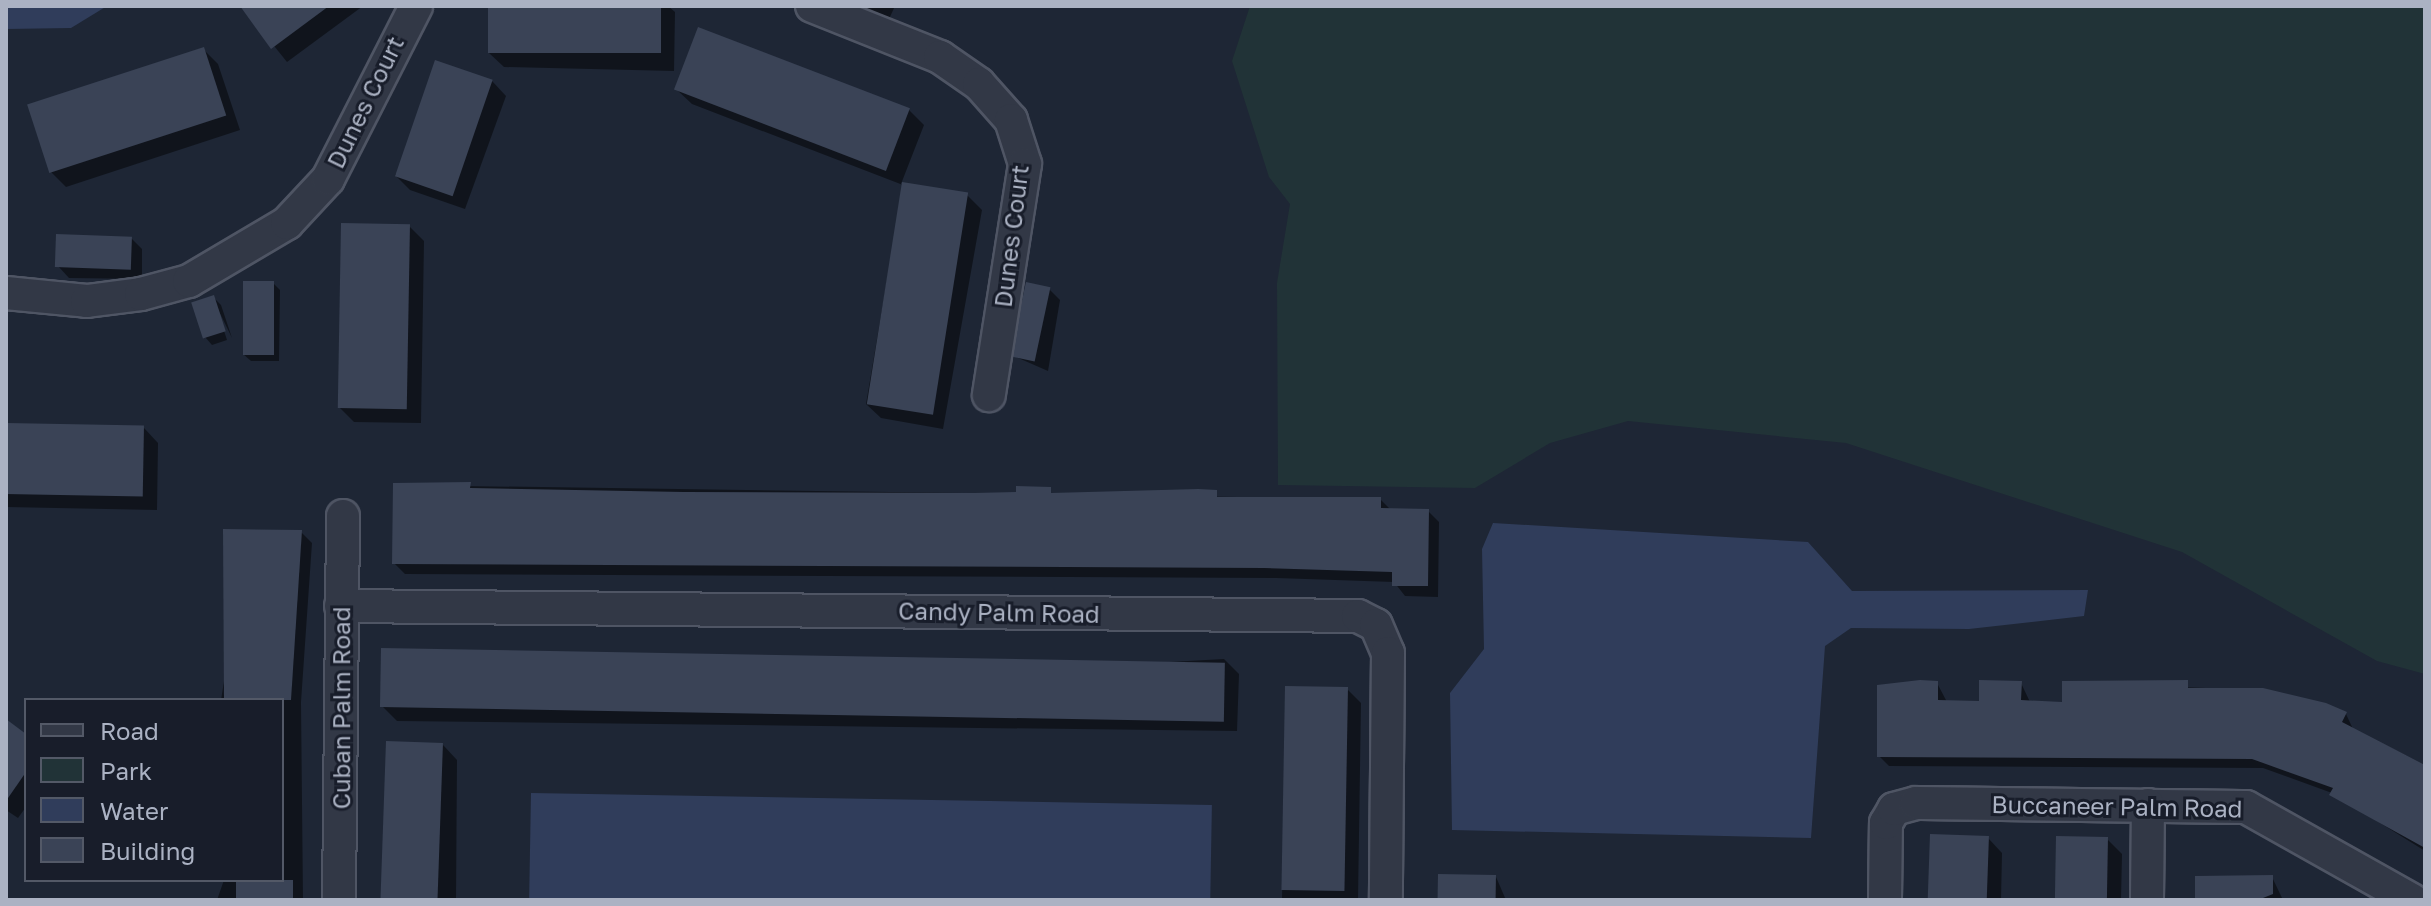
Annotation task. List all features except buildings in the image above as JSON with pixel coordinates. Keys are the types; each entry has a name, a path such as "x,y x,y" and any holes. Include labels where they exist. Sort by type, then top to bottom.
{"street":[{"name":"Dunes Court","path":"6,293 87,301 141,294 189,281 287,223 328,179 416,6"},
{"name":"Dunes Court","path":"812,6 940,57 979,84 1011,120 1025,164 989,395"},
{"name":"Cuban Palm Road","path":"339,900 343,516"},
{"name":"Candy Palm Road","path":"341,606 1358,616 1382,633 1388,653 1386,900"},
{"name":"Buccaneer Palm Road","path":"1885,900 1885,831 1894,809 1916,803 2148,805 2259,810 2412,900"},
{"path":"2147,900 2148,805"}],"green space":[{"path":"1250,6 2425,6 2425,674 2377,661 2182,552 1846,443 1628,421 1550,443 1475,488 1278,485 1277,283 1290,204 1269,177 1232,61"}],"water":[{"path":"6,6 107,6 71,28 6,29"},
{"path":"1493,523 1808,542 1852,591 2088,590 2084,616 1969,629 1851,628 1825,646 1811,838 1452,830 1450,693 1484,649 1482,549"},
{"path":"531,793 1212,805 1210,900 529,900"}]}
